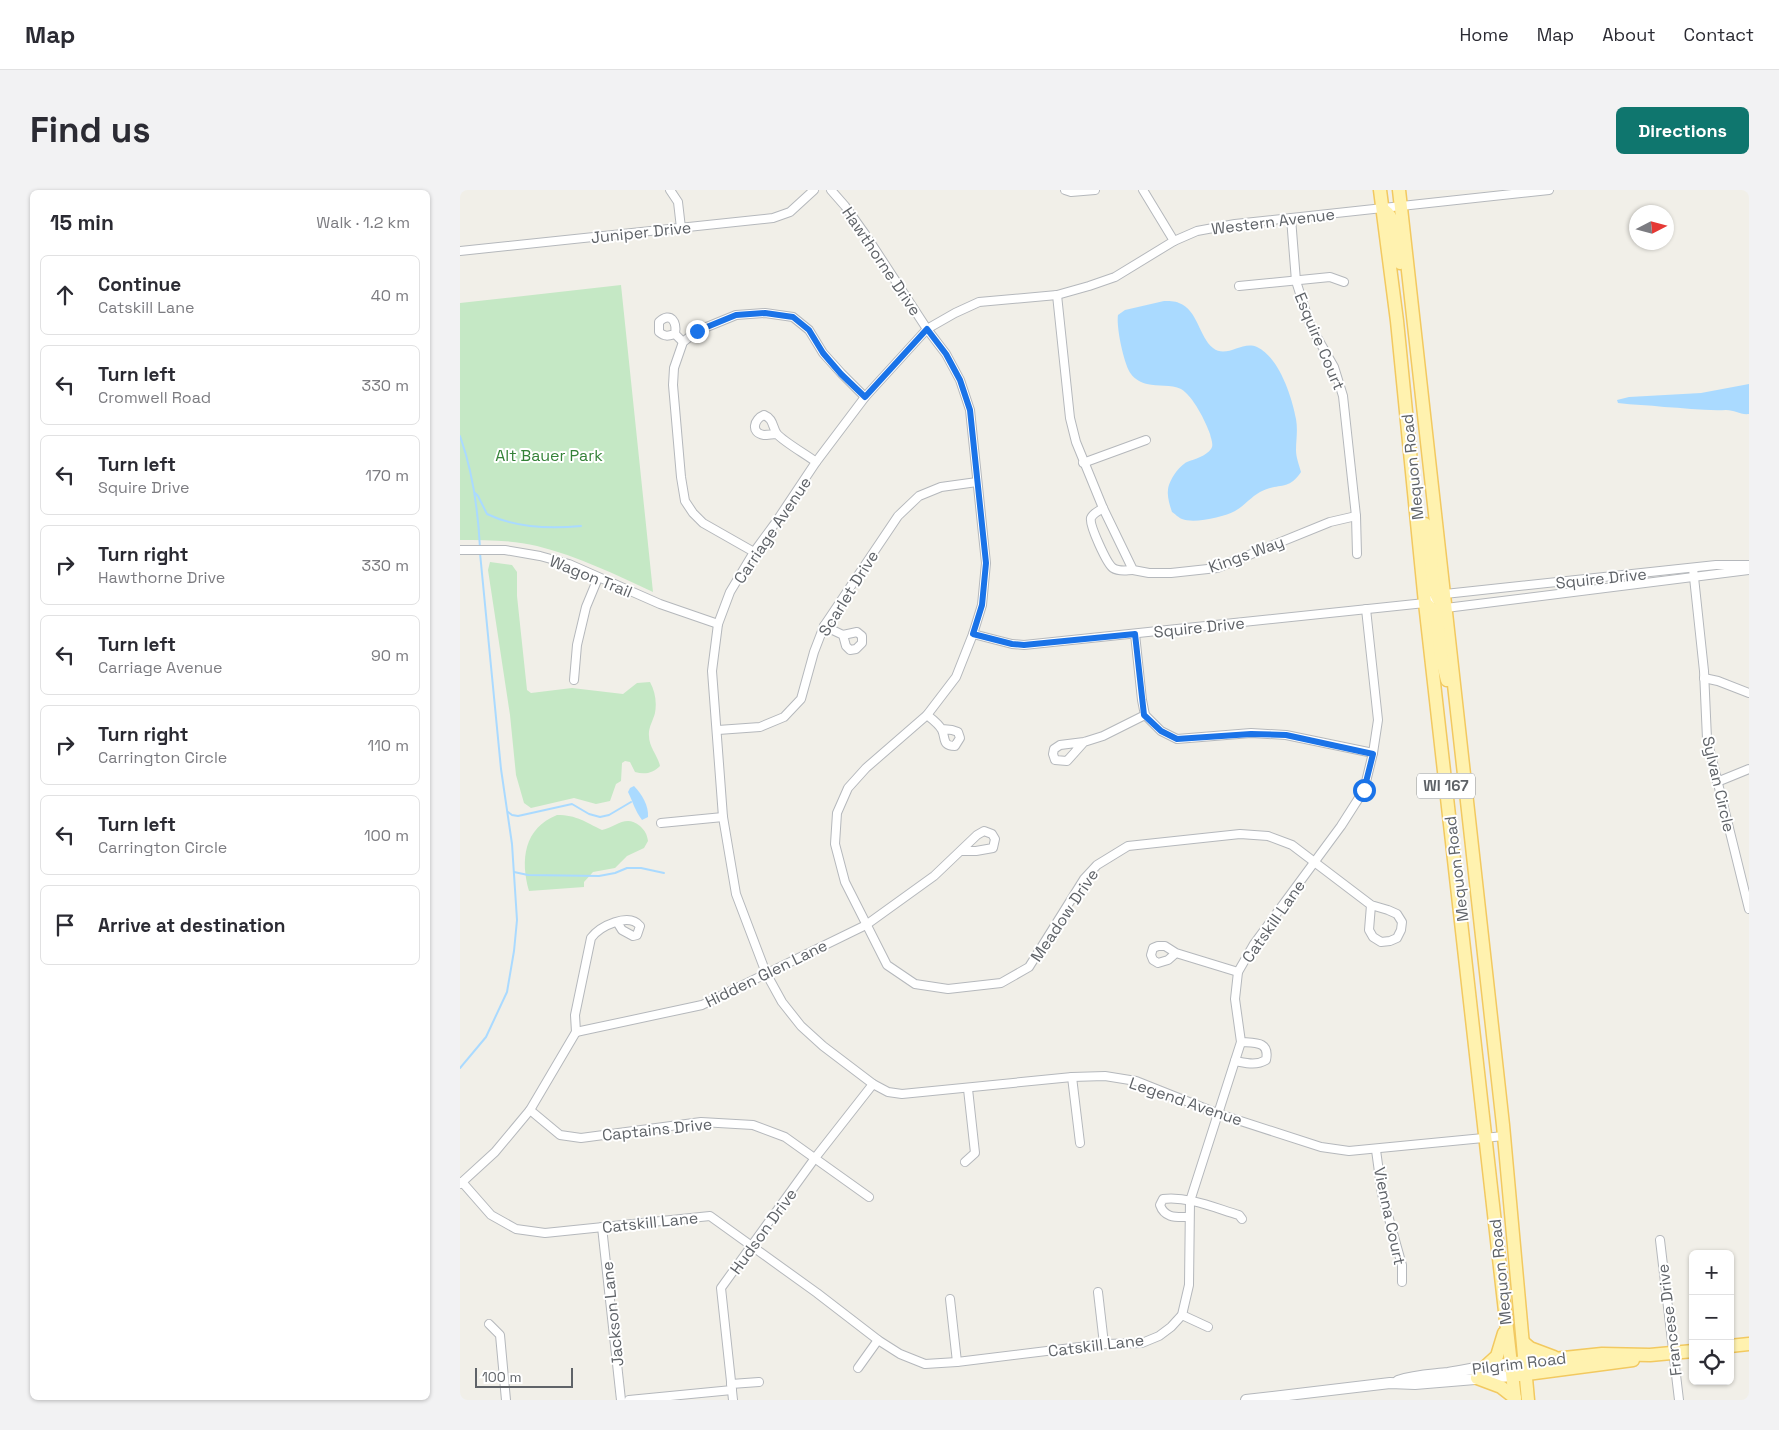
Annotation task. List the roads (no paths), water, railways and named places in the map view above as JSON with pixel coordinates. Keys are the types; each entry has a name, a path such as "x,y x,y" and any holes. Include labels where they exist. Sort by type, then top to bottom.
{"main road":[{"name":"Mequon Road","path":"1380,190 1398,326 1425,603 1487,1138 1515,1399"},
{"path":"1390,190 1395,202 1401,206"},
{"name":"Mequon Road","path":"1398,190 1414,324 1441,596"},
{"path":"1382,208 1390,216 1394,226 1402,274 1410,296"},
{"path":"1398,326 1414,324"},
{"path":"1416,498 1430,547 1434,586 1441,596 1439,602 1446,608"},
{"path":"1425,603 1435,612 1437,619 1441,656 1457,716"},
{"name":"Mequon Road","path":"1446,608 1504,1136 1528,1400"},
{"path":"1486,1366 1498,1353 1506,1323"},
{"path":"1523,1342 1530,1348 1559,1358"},
{"path":"1734,1346 1749,1344"},
{"name":"Pilgrim Road","path":"1525,1368 1547,1371 1602,1354 1650,1355 1689,1351"},
{"name":"Pilgrim Road","path":"1511,1370 1559,1358 1582,1361"},
{"path":"1533,1400 1536,1384 1547,1371"},
{"path":"1477,1378 1501,1387 1515,1399"}],"street":[{"path":"670,190 678,202 681,228"},
{"name":"Juniper Drive","path":"460,251 773,218 790,212 814,190"},
{"name":"Hawthorne Drive","path":"831,190 860,227 927,329 946,354 960,380 970,410 986,563 982,605 956,677 927,715 860,774 848,788 837,814 835,844 845,882 866,925"},
{"path":"1065,190 1071,192 1095,190"},
{"path":"1143,190 1174,241"},
{"name":"Western Avenue","path":"927,329 979,302 1057,295 1115,277 1174,241 1197,231 1235,224 1549,190"},
{"name":"Esquire Court","path":"1291,218 1296,281 1310,325 1334,367 1343,396 1356,516 1357,554"},
{"path":"1239,286 1330,277 1344,282"},
{"path":"1057,295 1070,418 1076,442 1103,508 1133,570"},
{"path":"754,552 704,523 693,513 685,501 681,477 673,385 674,368 683,342 697,331 736,315 765,313 793,317 809,330 829,360 865,397"},
{"name":"Carriage Avenue","path":"766,973 736,894 723,816 718,730 712,671 718,624 730,592 754,552 816,462 865,397 927,329"},
{"path":"676,334 683,342"},
{"path":"777,434 816,462"},
{"path":"1083,463 1146,440"},
{"name":"Scarlet Drive","path":"718,730 760,727 784,717 801,699 814,652 824,626 898,516 919,496 942,486 977,482"},
{"name":"Kings Way","path":"1103,508 1096,512 1091,519 1092,527 1110,565 1115,569 1150,573 1171,573 1217,568 1330,522 1356,516"},
{"name":"Wagon Trail","path":"460,550 505,550 540,556 570,564 660,604 718,624"},
{"name":"Squire Drive","path":"973,634 1012,644 1024,645 1425,603 1441,596 1693,568 1731,564 1749,565"},
{"name":"Sylvan Circle","path":"1693,568 1704,678 1707,739 1749,909"},
{"name":"Squire Drive","path":"1425,603 1446,608 1749,570"},
{"path":"574,680 577,645 586,607 598,578"},
{"name":"Catskill Lane","path":"461,1183 491,1215 516,1229 545,1233 710,1216 817,1293 878,1340 900,1354 925,1364 1104,1344 1142,1343 1159,1336 1182,1315 1190,1285 1190,1201 1241,1042 1235,999 1238,972 1254,944 1341,826 1364,790 1373,754 1378,720 1366,609"},
{"path":"824,626 843,635"},
{"path":"1135,634 1144,715 1161,731 1177,739 1251,734 1286,735 1373,754"},
{"path":"1704,678 1718,681 1749,693"},
{"path":"927,715 942,729"},
{"path":"1084,742 1103,736 1144,715"},
{"path":"1718,782 1749,769"},
{"path":"661,823 723,816"},
{"name":"Meadow Drive","path":"866,925 887,965 915,984 948,989 1000,983 1029,967 1084,879 1097,865 1128,846 1240,834 1268,836 1292,845 1372,905"},
{"name":"Hidden Glen Lane","path":"576,1032 702,1005 866,925 934,876 962,851"},
{"path":"1372,905 1397,914 1402,922 1397,938 1381,942 1373,937 1369,930 1372,905"},
{"path":"461,1183 495,1152 530,1110 576,1032 575,1015 591,938 597,930 617,922"},
{"path":"1176,953 1238,972"},
{"name":"Legend Avenue","path":"766,973 782,1002 801,1026 823,1046 873,1084 888,1092 902,1094 1072,1077 1105,1076 1136,1081 1219,1114 1321,1147 1349,1151 1376,1150 1504,1136"},
{"path":"1235,1061 1260,1064 1266,1060 1267,1053 1260,1043 1241,1042"},
{"path":"1072,1077 1080,1143"},
{"name":"Hudson Drive","path":"733,1400 721,1288 815,1158 873,1084"},
{"path":"965,1162 975,1153 968,1088"},
{"name":"Captains Drive","path":"530,1110 560,1135 581,1138 701,1122 753,1125 785,1138 869,1197"},
{"name":"Vienna Court","path":"1376,1150 1382,1194 1402,1265 1402,1282"},
{"path":"1189,1217 1167,1216 1162,1211 1160,1205 1163,1199 1172,1198 1190,1201 1239,1215 1242,1219"},
{"name":"Jackson Lane","path":"602,1227 621,1400"},
{"name":"Francese Drive","path":"1660,1240 1679,1400"},
{"path":"1098,1292 1104,1344"},
{"path":"950,1298 956,1362"},
{"path":"1182,1315 1208,1328"},
{"path":"489,1324 500,1335 506,1400"},
{"path":"858,1368 878,1340"},
{"name":"Pilgrim Road","path":"1390,1383 1411,1377 1486,1366 1511,1370"},
{"name":"Pilgrim Road","path":"1246,1400 1390,1383 1415,1384 1477,1378 1511,1370"},
{"path":"629,1400 759,1382"}],"water":[{"path":"1164,301 1176,302 1185,306 1194,317 1208,343 1218,351 1224,352 1251,345 1265,352 1272,359 1283,378 1294,410 1297,427 1296,453 1301,472 1291,482 1266,489 1235,511 1217,517 1194,521 1182,519 1172,512 1168,498 1169,486 1178,470 1187,462 1206,454 1212,447 1210,434 1198,410 1186,392 1181,389 1147,384 1136,379 1128,369 1123,355 1119,337 1118,315 1125,310"},
{"path":"1749,384 1749,414 1729,410 1624,404 1618,403 1617,400 1629,397 1701,393"},
{"path":"634,786 646,804 648,817 642,820 628,792"}],"waterway":[{"path":"460,436 474,491 480,548"},
{"path":"475,493 487,514 498,519 521,525 581,526"},
{"path":"460,1068 486,1037 507,992 517,920 512,844 501,769 480,553"},
{"path":"508,812 518,816 572,804 589,814 600,817 609,815 631,802"},
{"path":"514,872 528,875 599,876 615,873 627,868 641,868 664,873"}],"park label":[{"name":"Alt Bauer Park","path":"549,455"}]}
